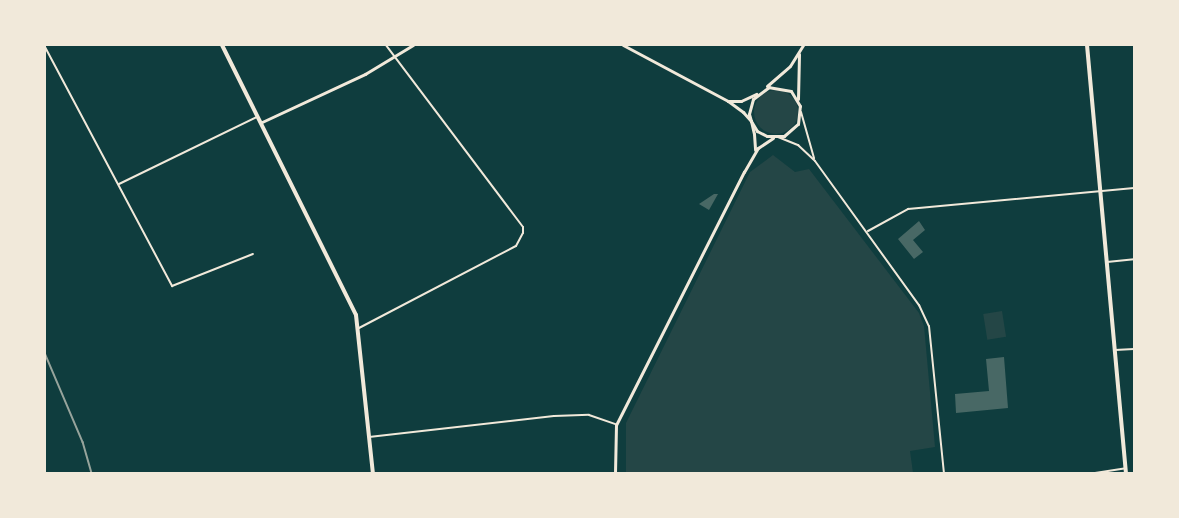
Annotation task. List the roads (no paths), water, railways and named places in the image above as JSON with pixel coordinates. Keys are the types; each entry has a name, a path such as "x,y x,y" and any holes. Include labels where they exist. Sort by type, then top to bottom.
{"main road":[{"path":"222,45 348,293 359,328 373,473"},
{"path":"1087,45 1126,471"}],"street":[{"path":"359,328 516,246 523,227 387,45"},
{"path":"262,122 365,74 413,45"},
{"path":"623,45 728,101 762,134 772,138"},
{"path":"728,101 741,101 758,93 783,74 803,45"},
{"path":"45,48 172,286 253,254"},
{"path":"799,53 798,100 814,160"},
{"path":"763,89 786,88 798,100"},
{"path":"755,152 750,106 758,93"},
{"path":"615,473 616,425 755,152 772,138 794,129 801,112"},
{"path":"119,184 259,117"},
{"path":"778,137 798,145 814,160 909,289 929,326 945,473"},
{"path":"867,232 908,209 1134,188"},
{"path":"1107,262 1134,259"},
{"path":"1115,350 1134,349"},
{"path":"369,437 554,416 589,415 616,425"},
{"path":"1095,473 1126,471"}],"railway":[{"path":"45,353 83,442 92,473"}]}
